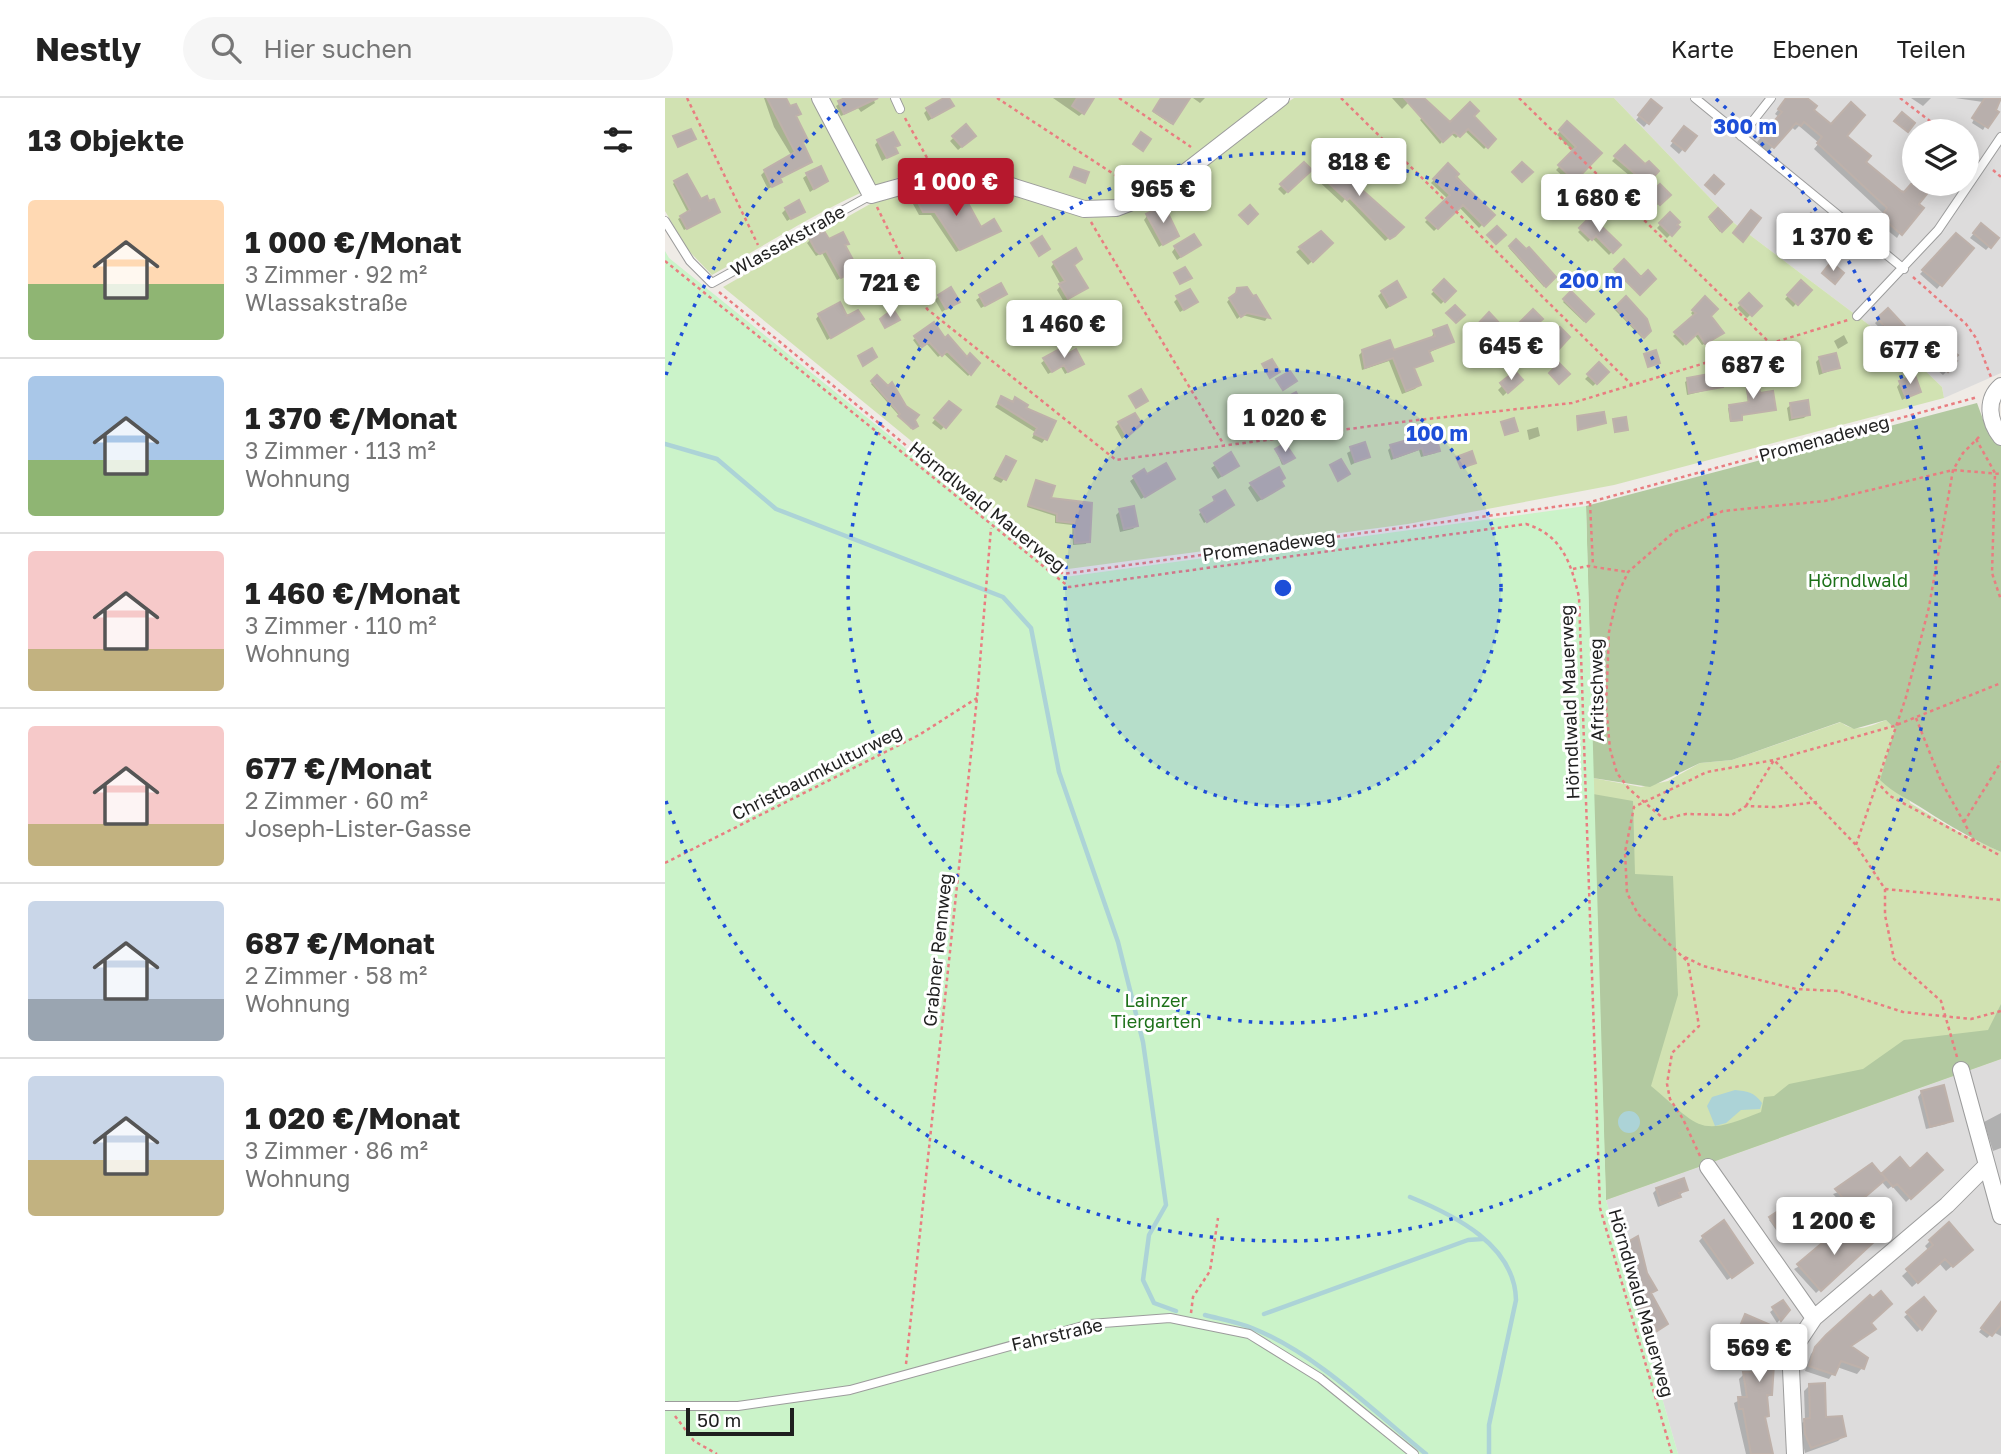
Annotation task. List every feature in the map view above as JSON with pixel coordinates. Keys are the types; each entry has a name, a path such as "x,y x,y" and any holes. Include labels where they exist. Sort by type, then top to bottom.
{"street":[{"path":"820,98 871,195"},
{"name":"Wlassakstraße","path":"871,195 960,170 1084,209 1116,208 1148,197 1206,157 1281,98"},
{"path":"1996,431 1990,410 1997,389"},
{"path":"1961,1070 2001,1216"},
{"path":"1794,1454 1791,1369 1798,1342 1814,1318 1947,1205 1986,1166"},
{"path":"1708,1167 1814,1318"}],"lane":[{"path":"895,98 900,109"},
{"path":"1695,98 1904,269"},
{"path":"1741,136 1771,98"},
{"path":"1857,316 1904,269 1955,209 2001,136"},
{"name":"Wlassakstraße","path":"712,284 763,253 871,195"},
{"path":"665,221 690,261 712,284"},
{"name":"Fahrstraße","path":"668,1406 738,1406 850,1390 1090,1324 1190,1319 1249,1334 1320,1378 1414,1454"}],"path":[{"path":"687,98 747,227 763,253"},
{"path":"997,98 1148,197"},
{"path":"1119,98 1206,157"},
{"path":"1341,98 1632,385"},
{"path":"1519,98 1772,345"},
{"path":"1900,98 1927,119"},
{"path":"900,109 936,175"},
{"path":"871,195 927,309 1117,460 1572,403 1772,345 1857,316"},
{"path":"1084,209 1224,445"},
{"name":"Hörndlwald Mauerweg","path":"665,261 1069,587 1526,524 1550,534 1566,554 1573,569 1579,597 1600,1208 1672,1454"},
{"path":"1904,269 1966,324 1976,338 1997,389"},
{"name":"Promenadeweg","path":"712,284 722,296 1063,575 1590,502 1997,389"},
{"path":"1856,845 1906,697 1929,607 1952,470 1976,439 1996,431"},
{"path":"1976,439 1995,473 1992,573 2001,600"},
{"name":"Afritschweg","path":"1817,802 1775,807 1746,806 1732,815 1686,814 1664,819 1629,789 1617,773 1610,749 1606,706 1609,632 1618,594 1628,572 1674,532 1711,515 1749,506 1825,501 1952,470 2001,474"},
{"path":"1590,502 1593,566"},
{"name":"Grabner Rennweg","path":"905,1374 977,698 992,527"},
{"path":"1573,569 1593,566 1628,572"},
{"path":"1708,1167 1669,1099 1667,1084 1672,1053 1699,1026 1688,962 1638,914 1627,893 1625,852 1634,807 1707,772 1774,760 1894,726 2001,683"},
{"name":"Christbaumkulturweg","path":"665,863 919,735 977,698"},
{"path":"1916,718 1941,781 1977,844"},
{"path":"1774,760 1817,802 1879,875 1885,889 1885,915 1894,959 1904,971 1931,990 1941,1001 1961,1070"},
{"path":"1746,806 1774,760"},
{"path":"1963,823 2001,762"},
{"path":"1876,781 1890,796 2001,856"},
{"path":"1885,889 2001,900"},
{"path":"1682,955 1703,966 1796,989 1838,991 1903,1012 1944,1014 1971,1019 2001,1011"},
{"path":"1190,1319 1193,1297 1210,1271 1218,1218"},
{"path":"668,1406 694,1441 717,1454"}],"shaded area":[{"path":"1614,98 2001,98 2001,373 1944,398 1942,387 1909,355 1734,223"},
{"path":"2001,1059 2001,1454 1678,1454 1606,1200"}],"green space":[{"path":"665,98 1272,98 1169,177 1123,197 1101,201 1075,199 989,170 958,163 896,178 863,192 831,207 712,275 688,250 665,211"},
{"path":"1294,98 1614,98 1734,223 1909,355 1942,387 1944,398 1614,485 1408,524 1068,569 723,287 879,199 963,176 1088,218 1122,214 1177,190 1267,116"},
{"name":"Lainzer Tiergarten","path":"665,251 669,258 1065,577 1586,506 1606,1200 1678,1454 665,1454"},
{"name":"Hörndlwald","path":"1977,403 1988,433 2001,446 2001,852 1953,827 1896,793 1880,780 1895,729 1886,720 1854,729 1840,722 1732,760 1700,763 1650,787 1593,778 1586,506"},
{"path":"1886,720 1895,729 1910,803 1960,833 2001,852 2001,1059 1606,1200 1593,778 1641,787 1668,781 1700,763 1732,760 1841,722 1851,728 1857,728"},
{"path":"1593,794 1633,801 1635,874 1673,876 1678,995 1651,1086 1691,1120 1711,1126 1740,1120 1761,1112 1764,1097 1774,1096 1789,1084 1863,1069 1904,1040 1988,1030 2001,1004 2001,1059 1606,1200"}],"water":[{"path":"1735,1090 1756,1096 1762,1103 1760,1109 1741,1110 1726,1123 1715,1126 1707,1106 1712,1097"},
{"path":"1629,1111 1637,1114 1640,1122 1637,1130 1629,1133 1621,1130 1618,1122 1621,1114"}],"building":[{"path":"767,98 786,98 790,106 796,104 801,114 796,116 808,140 803,143 812,162 780,178 782,182 772,187 764,170 795,152"},
{"path":"845,98 878,98 844,114 838,101"},
{"path":"949,98 954,106 932,118 926,108"},
{"path":"1077,98 1094,98 1084,114 1072,106"},
{"path":"1161,98 1190,98 1173,124 1153,111"},
{"path":"1404,98 1424,98 1450,122 1470,102 1479,111 1474,116 1496,139 1488,148 1468,129 1460,137 1454,132 1443,142"},
{"path":"1786,98 1807,98 1817,106 1814,110 1831,124 1851,102 1865,115 1847,136 1871,156 1866,162 1902,191 1902,196 1925,196 1919,204 1924,208 1902,235 1881,217 1887,208 1817,143 1822,137 1804,122 1801,126 1796,123 1774,148 1760,137 1782,112 1778,109"},
{"path":"1985,98 2001,98 1996,110 1999,112 1988,128 1979,122 1979,119 1972,118"},
{"path":"1651,99 1662,108 1649,124 1638,115"},
{"path":"1902,112 1910,119 1902,119 1902,127 1894,121"},
{"path":"1567,121 1602,153 1575,181 1558,165 1576,147 1559,130"},
{"path":"966,124 976,136 962,147 952,136"},
{"path":"1684,126 1697,136 1685,151 1672,141"},
{"path":"691,129 696,139 678,147 673,136"},
{"path":"893,132 900,145 895,147 898,153 887,158 877,140"},
{"path":"1141,132 1151,139 1143,151 1133,144"},
{"path":"1625,145 1645,164 1649,161 1659,171 1647,184 1614,156"},
{"path":"1326,158 1404,227 1395,236 1390,239 1350,198 1347,200 1314,170"},
{"path":"1304,162 1312,170 1288,192 1280,184"},
{"path":"1522,162 1533,172 1522,182 1512,172"},
{"path":"1448,163 1459,174 1456,177 1495,215 1484,226 1463,205 1438,229 1426,218 1450,195 1433,179"},
{"path":"821,166 828,181 814,189 806,173"},
{"path":"1074,167 1089,172 1085,183 1070,177"},
{"path":"687,174 701,199 707,196 709,201 714,199 720,212 687,229 680,216 690,210 674,181"},
{"path":"1714,175 1724,184 1715,194 1705,185"},
{"path":"1589,182 1600,194 1587,207 1576,195"},
{"path":"1660,184 1671,195 1660,205 1649,194"},
{"path":"942,186 955,210 968,203 981,227 994,219 1001,231 960,250 935,212 923,212 916,199 921,192"},
{"path":"799,200 805,212 791,219 785,208"},
{"path":"1164,205 1179,236 1163,245 1146,214"},
{"path":"1250,205 1258,214 1248,224 1239,215"},
{"path":"1718,208 1732,222 1722,232 1709,217"},
{"path":"1751,210 1761,218 1743,242 1733,233"},
{"path":"1670,212 1680,222 1677,225 1680,227 1672,236 1659,223"},
{"path":"1811,213 1836,233 1821,251 1796,231"},
{"path":"1591,216 1621,245 1613,253 1596,236 1592,240 1579,228"},
{"path":"1981,223 1999,238 1991,248 1973,233"},
{"path":"1497,226 1506,235 1496,244 1487,235"},
{"path":"824,231 829,239 843,232 849,244 845,245 858,269 841,278 826,251 820,254 816,251 809,238"},
{"path":"1321,231 1333,243 1313,262 1299,247"},
{"path":"1956,233 1974,248 1942,286 1922,270"},
{"path":"1194,234 1201,245 1181,257 1174,246"},
{"path":"1042,236 1050,249 1039,256 1031,243"},
{"path":"1516,239 1526,249 1529,247 1556,277 1546,287 1509,246"},
{"path":"1076,248 1082,259 1074,265 1088,288 1068,299 1059,284 1065,281 1053,262"},
{"path":"1624,259 1641,277 1648,270 1656,279 1640,295 1614,269"},
{"path":"1831,262 1844,273 1835,284 1822,273"},
{"path":"1185,267 1192,278 1180,284 1174,273"},
{"path":"1444,279 1456,291 1445,302 1433,290"},
{"path":"1801,280 1812,290 1798,305 1787,295"},
{"path":"1397,281 1406,297 1390,306 1381,291"},
{"path":"1001,283 1007,294 985,306 979,295"},
{"path":"951,287 960,302 946,309 938,295"},
{"path":"1247,287 1253,296 1256,295 1270,318 1247,313 1241,317 1229,298 1236,293 1237,288"},
{"path":"1190,289 1198,302 1184,310 1176,296"},
{"path":"1571,291 1594,314 1586,322 1563,299"},
{"path":"1749,293 1762,306 1752,316 1739,303"},
{"path":"1626,296 1647,319 1651,331 1644,338 1615,307"},
{"path":"1705,296 1718,309 1711,316 1724,333 1705,344 1698,333 1686,344 1674,332 1696,313 1692,310"},
{"path":"840,302 847,316 858,310 864,319 831,338 818,314"},
{"path":"1455,305 1465,315 1456,323 1446,313"},
{"path":"1888,308 1914,336 1909,340 1897,331 1901,345 1877,318"},
{"path":"893,309 900,320 885,328 880,319"},
{"path":"1102,309 1108,319 1089,331 1083,320"},
{"path":"1533,309 1543,319 1527,333 1518,324"},
{"path":"1489,312 1501,325 1486,339 1475,327"},
{"path":"1028,317 1037,331 1023,340 1014,325"},
{"path":"934,322 945,338 948,335 967,357 970,353 980,363 971,375 947,351 942,356 929,342 922,347 914,336"},
{"path":"1447,325 1454,342 1429,351 1433,361 1414,368 1421,385 1406,391 1393,358 1365,368 1362,350 1390,340 1394,350 1435,336 1433,330"},
{"path":"1560,327 1570,337 1559,349 1548,338"},
{"path":"1945,345 1958,355 1954,359 1957,361 1948,372 1933,360"},
{"path":"1794,346 1797,364 1781,366 1779,347"},
{"path":"1063,347 1067,354 1076,349 1084,364 1068,372 1064,365 1052,372 1043,358"},
{"path":"872,348 877,357 863,366 858,356"},
{"path":"1656,350 1660,363 1648,367 1644,354"},
{"path":"1836,353 1840,368 1823,372 1819,357"},
{"path":"1272,359 1280,372 1270,378 1262,364"},
{"path":"1599,362 1609,372 1597,384 1587,374"},
{"path":"1559,363 1570,374 1559,384 1549,373"},
{"path":"1290,371 1297,381 1283,390 1276,379"},
{"path":"1515,371 1523,380 1508,393 1500,383"},
{"path":"1720,372 1723,387 1689,393 1687,378"},
{"path":"1757,374 1760,393 1773,391 1776,410 1742,415 1742,420 1731,421 1729,405 1749,402 1745,377"},
{"path":"877,375 888,386 892,382 906,406 919,415 915,420 918,426 913,429 898,416 900,414 871,381"},
{"path":"1915,375 1921,392 1906,398 1899,381"},
{"path":"1141,389 1148,401 1136,408 1129,396"},
{"path":"1296,392 1303,405 1290,412 1283,399"},
{"path":"1001,396 1013,402 1015,397 1028,405 1026,408 1056,421 1047,440 1034,434 1037,428 998,403"},
{"path":"1808,400 1810,415 1792,418 1790,403"},
{"path":"949,401 961,410 946,428 934,418"},
{"path":"1604,412 1606,423 1578,430 1577,416"},
{"path":"1135,413 1142,424 1127,437 1118,422"},
{"path":"1626,417 1628,430 1615,432 1613,419"},
{"path":"1514,418 1518,431 1505,435 1501,422"},
{"path":"1435,432 1440,451 1424,455 1422,448 1394,458 1390,445"},
{"path":"1365,442 1370,457 1355,462 1350,447"},
{"path":"1285,443 1295,458 1284,464 1275,449"},
{"path":"1472,451 1476,463 1461,468 1456,457"},
{"path":"1231,452 1239,466 1222,476 1214,463"},
{"path":"1006,456 1016,461 1006,480 996,475"},
{"path":"1341,459 1350,474 1338,481 1330,465"},
{"path":"1166,463 1175,479 1145,497 1133,476 1144,469 1147,474"},
{"path":"1279,467 1285,478 1281,481 1284,486 1262,499 1250,483"},
{"path":"1036,480 1055,486 1051,498 1092,503 1090,542 1075,543 1074,523 1057,521 1057,514 1028,505"},
{"path":"1225,490 1234,505 1207,522 1200,510 1215,501 1213,497"},
{"path":"1134,506 1138,526 1124,529 1119,509"},
{"path":"1944,1085 1953,1121 1930,1127 1921,1091"},
{"path":"1927,1153 1943,1170 1911,1199 1897,1184 1893,1187 1882,1174 1886,1179 1852,1208 1835,1189 1872,1163 1881,1174 1900,1157 1910,1169"},
{"path":"1684,1178 1688,1190 1679,1193 1681,1197 1661,1204 1656,1188"},
{"path":"1778,1211 1790,1227 1781,1234 1769,1217"},
{"path":"1724,1220 1753,1263 1732,1278 1702,1236"},
{"path":"1949,1222 1973,1250 1953,1267 1945,1259 1918,1283 1906,1269 1933,1245 1929,1240"},
{"path":"1862,1227 1875,1241 1821,1291 1797,1264 1839,1229 1848,1239"},
{"path":"1638,1236 1647,1273 1657,1290 1651,1293 1668,1324 1657,1331 1654,1325 1649,1327 1641,1310 1624,1244"},
{"path":"1881,1291 1892,1304 1871,1323 1876,1329 1851,1346 1868,1358 1864,1369 1841,1361 1835,1375 1809,1366 1815,1347 1826,1335 1870,1295 1873,1298"},
{"path":"1924,1297 1936,1311 1922,1330 1906,1312"},
{"path":"1783,1300 1790,1310 1781,1321 1772,1307"},
{"path":"2001,1302 2001,1325 1992,1336 1981,1328"},
{"path":"1745,1314 1782,1330 1775,1349 1772,1395 1767,1395 1769,1416 1765,1417 1773,1454 1751,1454 1743,1409 1739,1409 1738,1397 1747,1397 1743,1372 1754,1372 1760,1346 1757,1346 1759,1340 1738,1331"},
{"path":"1825,1383 1826,1417 1842,1416 1846,1436 1811,1448 1805,1434 1804,1419 1810,1418 1809,1384"}],"waterway":[{"path":"665,444 717,459 776,509 1003,597 1031,628 1059,772 1118,942 1143,1042 1166,1205 1149,1235 1143,1280 1154,1303 1176,1311"},
{"path":"1410,1197 1445,1213 1479,1235 1494,1248 1513,1281 1516,1300 1489,1425 1489,1454"},
{"path":"1264,1314 1468,1240 1482,1239"},
{"path":"1205,1315 1252,1328 1299,1352 1343,1384 1426,1454"}]}
